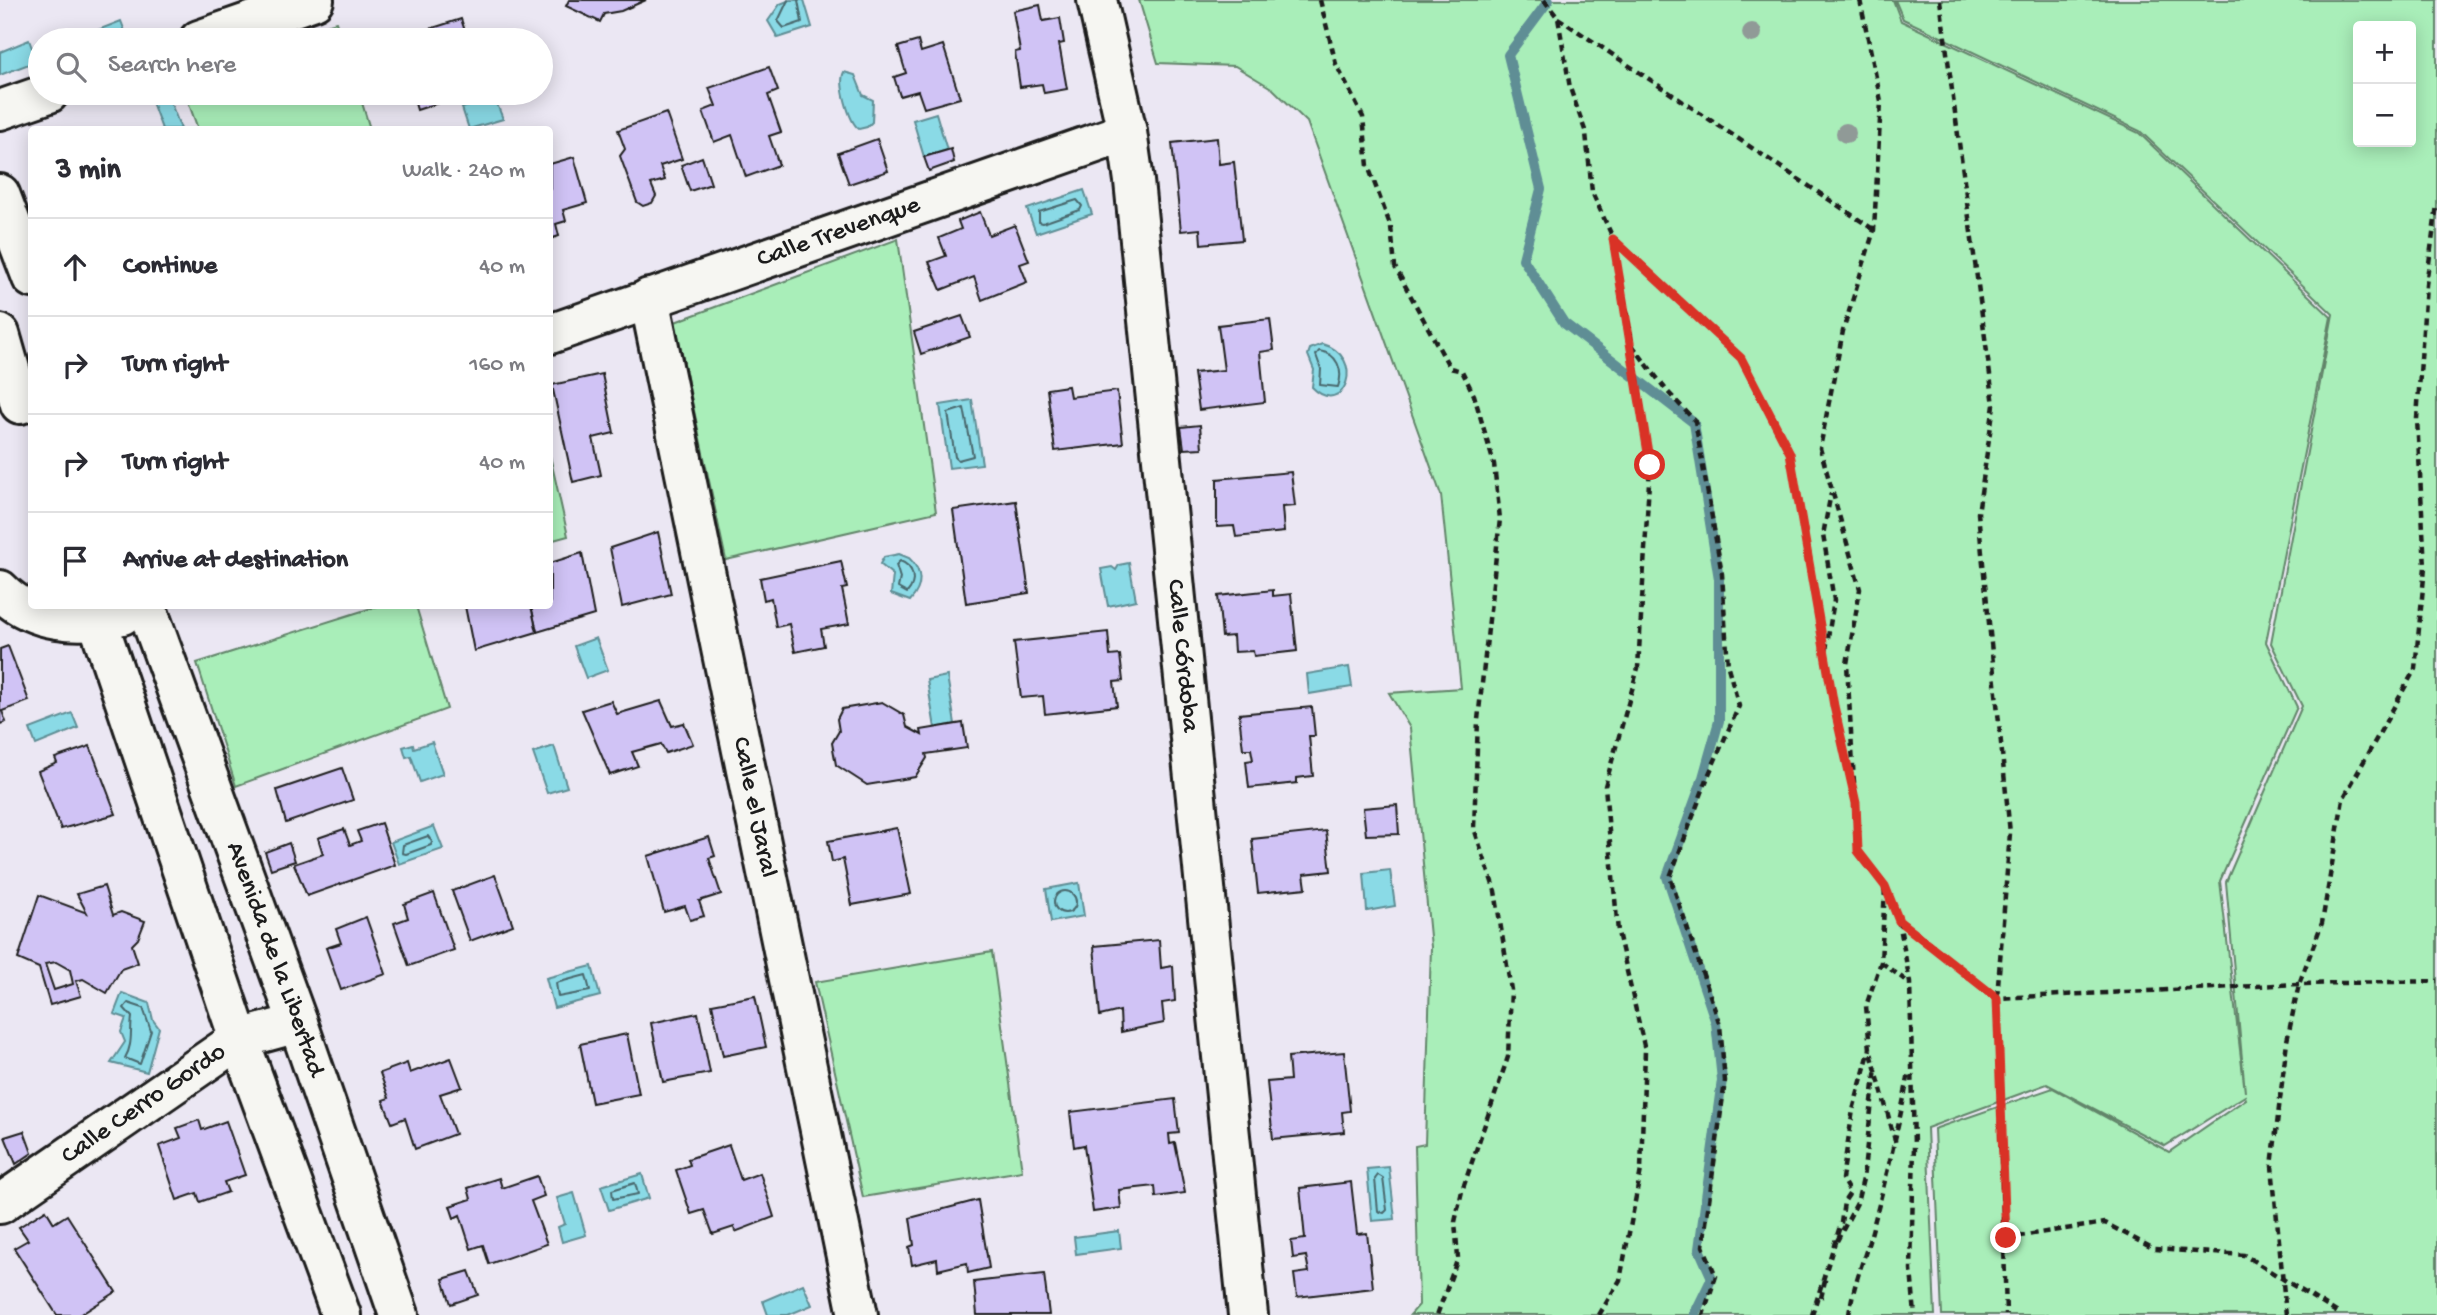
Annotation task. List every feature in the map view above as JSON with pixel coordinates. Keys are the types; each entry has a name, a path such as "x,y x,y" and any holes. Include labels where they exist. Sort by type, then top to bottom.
{"street":[{"path":"234,28 314,0"},
{"name":"Calle Córdoba","path":"1097,0 1127,132 1248,1315"},
{"path":"0,110 28,100"},
{"name":"Calle Trevenque","path":"553,333 1127,132"},
{"path":"0,194 28,268"},
{"name":"Calle el Jaral","path":"649,298 858,1315"},
{"path":"0,334 17,408"},
{"path":"0,590 31,611 64,621 98,622 137,609"},
{"name":"Avenida de la Libertad","path":"145,609 298,1023 399,1315"},
{"path":"98,622 239,1039 341,1315"},
{"name":"Calle Cerro Gordo","path":"0,1204 239,1039 298,1023"}],"path":[{"path":"1320,0 1336,64 1363,117 1368,166 1391,227 1395,267 1450,368 1462,371 1474,395 1494,464 1500,519 1478,720 1474,828 1495,891 1511,989 1508,1057 1462,1191 1454,1222 1458,1258 1437,1315"},
{"path":"1544,0 1558,18 1874,230"},
{"path":"1860,0 1881,102 1874,230 1843,331 1820,448 1860,589 1847,664 1858,851 1885,886 1899,921 1910,983 1914,1146 1910,1270 1915,1315"},
{"path":"1940,0 1994,405 1978,513 2010,833 1997,998 2006,1238 2006,1315"},
{"path":"1558,18 1570,88 1586,133 1592,192 1613,239 1650,465 1638,668 1605,786 1618,895 1618,932 1645,1050 1641,1170 1620,1280 1598,1315"},
{"path":"2286,1315 2272,1166 2287,1041 2300,984 2322,923 2343,799 2415,669 2426,567 2417,419 2426,285 2437,205"},
{"path":"1613,239 1741,358 1790,453 1834,706 1856,803"},
{"path":"1632,345 1667,391 1695,421 1722,574 1728,667 1740,706 1709,774 1670,877 1720,1025 1725,1081 1703,1246 1716,1276 1703,1315"},
{"path":"1826,654 1834,600 1823,535 1831,492"},
{"path":"1885,886 1881,962 1866,1006 1870,1049 1896,1144"},
{"path":"1899,921 1997,998 2300,984 2437,981"},
{"path":"1881,962 1910,983"},
{"path":"1813,1315 1841,1223 1844,1202 1850,1194 1842,1179 1853,1110 1870,1049"},
{"path":"1849,1315 1853,1285 1867,1248 1896,1144 1911,1062"},
{"path":"1813,1315 1837,1242 1857,1203 1876,1066"},
{"path":"2006,1238 2105,1223 2154,1249 2244,1255 2341,1315"}],"green space":[{"path":"1139,0 1893,0 1901,21 2139,133 2331,317 2266,642 2297,707 2220,881 2245,1092 2226,882 2302,706 2271,643 2333,314 2140,131 1903,19 1895,0 2437,0 2437,1315 1942,1315 1934,1129 2053,1088 2169,1152 2246,1099 2245,1096 2165,1146 2047,1084 1927,1128 1935,1315 1410,1315 1419,1305 1415,1146 1425,1144 1431,947 1410,728 1389,693 1461,688 1441,495 1307,122 1273,89 1235,66 1158,63"},
{"path":"336,22 338,28 317,28"},
{"path":"189,105 363,105 369,126 197,126"},
{"path":"898,239 936,512 726,560 675,322"},
{"path":"553,469 568,536 553,540"},
{"path":"368,609 417,609 447,709 236,786 197,663"},
{"path":"992,952 1022,1171 863,1197 815,982"}],"water":[{"path":"790,0 804,0 812,27 778,38 768,21 780,4"},
{"path":"121,21 124,28 103,28"},
{"path":"28,40 28,64 0,75 0,52"},
{"path":"844,72 855,75 863,95 873,100 872,122 867,127 859,129 848,111 842,85"},
{"path":"153,105 172,105 180,126 161,126"},
{"path":"497,105 503,119 479,126 468,126 462,108"},
{"path":"936,113 947,150 924,157 913,120"},
{"path":"1084,190 1092,214 1036,233 1027,209"},
{"path":"1322,344 1336,351 1344,360 1347,372 1346,382 1334,396 1324,395 1312,387 1314,370 1308,355 1310,349"},
{"path":"972,400 982,464 949,468 940,405"},
{"path":"899,554 914,563 919,574 919,585 910,601 891,594 893,575 880,564 884,557"},
{"path":"1129,563 1136,600 1108,606 1101,569 1112,567 1116,570 1119,565"},
{"path":"596,638 608,670 586,678 574,646"},
{"path":"1349,667 1352,687 1309,694 1307,674"},
{"path":"947,676 955,724 935,728 927,680"},
{"path":"72,713 78,728 36,745 30,729"},
{"path":"432,742 443,774 420,782 411,756 406,757 403,747 413,744 414,748"},
{"path":"554,746 567,787 547,793 533,753"},
{"path":"434,826 443,849 399,864 391,842"},
{"path":"1390,870 1395,906 1367,911 1364,873"},
{"path":"1079,883 1084,916 1051,922 1046,889"},
{"path":"592,966 600,996 554,1008 546,978"},
{"path":"122,993 149,1003 153,1020 159,1028 147,1072 111,1063 125,1042 121,1032 126,1018 114,1014"},
{"path":"1389,1167 1395,1219 1372,1221 1367,1169"},
{"path":"642,1174 649,1198 609,1210 601,1186"},
{"path":"574,1193 586,1235 562,1242 558,1227 565,1224 557,1198"},
{"path":"1119,1231 1121,1248 1076,1254 1074,1237"},
{"path":"803,1284 812,1305 788,1315 768,1315 763,1301"}],"building":[{"path":"569,0 646,0 621,11 604,14 600,22 566,6"},
{"path":"1040,5 1043,21 1060,18 1064,43 1059,44 1067,89 1044,93 1042,84 1020,87 1015,52 1020,51 1013,11"},
{"path":"461,19 464,28 433,28"},
{"path":"918,41 921,52 943,45 960,98 924,108 918,91 900,96 894,77 906,73 898,47"},
{"path":"769,67 778,91 768,95 781,132 769,136 779,165 746,177 732,135 714,142 703,111 716,106 709,88"},
{"path":"416,105 432,105 417,110"},
{"path":"666,113 682,159 660,166 665,180 651,184 656,196 652,203 643,206 637,202 620,156 625,149 618,130"},
{"path":"1217,138 1219,164 1234,162 1242,240 1201,244 1200,229 1181,231 1172,143"},
{"path":"877,139 888,171 849,184 838,153"},
{"path":"951,149 954,162 929,171 924,157"},
{"path":"574,157 587,203 563,210 566,221 556,224 559,236 553,238 553,163"},
{"path":"702,157 711,184 690,191 681,165"},
{"path":"980,212 989,235 1015,225 1029,261 1020,264 1027,282 982,300 974,277 941,290 929,262 946,256 939,238 961,229 958,221"},
{"path":"962,316 970,337 921,354 914,332"},
{"path":"1270,319 1274,350 1260,352 1265,402 1199,410 1194,373 1224,370 1218,325"},
{"path":"602,374 614,433 593,438 601,475 573,482 553,385"},
{"path":"1068,386 1070,397 1117,391 1123,443 1055,451 1047,389"},
{"path":"1200,425 1202,448 1184,449 1181,427"},
{"path":"1291,472 1295,506 1282,507 1284,532 1236,537 1234,526 1217,527 1217,479"},
{"path":"1016,501 1029,593 966,603 953,510"},
{"path":"658,532 671,594 622,607 610,548"},
{"path":"582,553 594,615 537,632 532,609 553,609 553,562"},
{"path":"841,561 847,588 842,589 849,624 821,629 824,646 795,652 789,624 776,627 771,598 764,600 760,578"},
{"path":"1273,590 1273,596 1291,594 1297,651 1254,656 1253,651 1234,652 1233,636 1222,637 1218,596"},
{"path":"466,609 532,609 537,632 474,651"},
{"path":"1108,632 1110,656 1120,655 1123,681 1114,682 1117,706 1045,714 1043,696 1021,698 1014,642"},
{"path":"8,646 29,701 2,711 6,722 0,724 0,649"},
{"path":"611,701 617,714 661,701 672,726 684,723 693,744 666,753 661,744 632,752 638,766 610,775 582,710"},
{"path":"882,702 904,715 907,727 922,735 921,730 963,723 967,748 926,754 927,758 915,777 867,785 836,765 832,743 839,731 837,719 842,709"},
{"path":"1312,707 1315,736 1309,736 1313,776 1297,778 1297,783 1249,788 1246,761 1253,760 1251,749 1243,749 1239,714"},
{"path":"90,746 116,814 61,829 38,771 57,763 55,758"},
{"path":"342,768 353,800 286,823 277,790"},
{"path":"1397,805 1399,834 1366,835 1363,808"},
{"path":"381,823 395,865 307,896 294,864 323,854 318,838 344,829 350,845 361,841 357,831"},
{"path":"897,828 911,894 852,905 843,859 832,862 828,841"},
{"path":"1326,831 1331,871 1304,874 1306,888 1258,893 1252,839"},
{"path":"709,837 715,856 709,858 721,894 699,901 704,916 690,920 685,906 664,912 648,856"},
{"path":"289,843 295,861 271,869 265,852"},
{"path":"495,875 513,925 470,941 452,891"},
{"path":"104,886 113,915 121,912 145,921 138,939 132,945 138,963 121,969 107,993 83,979 76,981 81,996 50,1005 39,968 18,959 39,895 87,913 77,894","holes":["56,962 70,970 73,984 54,990 45,964"]},
{"path":"434,893 454,950 409,966 394,923 408,918 404,904"},
{"path":"366,917 386,974 341,990 326,948 341,943 336,929"},
{"path":"1159,940 1161,968 1173,966 1175,1001 1162,1003 1164,1023 1121,1032 1120,1011 1100,1016 1094,946"},
{"path":"755,996 766,1047 723,1056 712,1004"},
{"path":"698,1013 710,1073 663,1082 651,1023"},
{"path":"627,1034 639,1094 592,1103 580,1044"},
{"path":"1344,1052 1350,1111 1342,1112 1344,1132 1273,1139 1267,1082 1290,1080 1288,1057"},
{"path":"451,1058 462,1087 440,1094 455,1134 415,1149 405,1118 392,1123 383,1100 389,1098 380,1073 407,1063 410,1073"},
{"path":"1175,1099 1179,1133 1169,1134 1170,1144 1175,1143 1185,1193 1156,1197 1155,1186 1119,1190 1121,1208 1093,1212 1084,1145 1074,1147 1070,1112"},
{"path":"199,1120 202,1130 226,1121 245,1175 224,1182 228,1192 200,1202 197,1193 177,1200 159,1146 181,1138 177,1128"},
{"path":"24,1131 32,1153 16,1164 5,1137"},
{"path":"729,1145 741,1180 760,1173 774,1217 735,1232 734,1227 713,1234 704,1210 691,1214 676,1170 690,1165 688,1159"},
{"path":"537,1176 544,1196 531,1201 547,1244 489,1264 483,1245 471,1249 460,1215 454,1218 450,1206 471,1199 468,1188 499,1178 502,1188"},
{"path":"1351,1182 1357,1234 1367,1233 1373,1288 1297,1297 1294,1274 1309,1272 1306,1256 1293,1258 1291,1241 1305,1239 1300,1188"},
{"path":"978,1200 989,1268 968,1273 967,1263 938,1270 937,1259 912,1265 909,1247 914,1245 910,1218"},
{"path":"46,1210 54,1223 67,1215 116,1292 80,1315 57,1315 14,1248 28,1240 19,1227"},
{"path":"469,1271 478,1295 451,1304 443,1279"},
{"path":"1044,1274 1049,1315 977,1315 974,1282"}],"waterway":[{"path":"1549,0 1508,55 1541,189 1523,259 1564,323 1694,423 1719,579 1719,721 1702,781 1667,877 1716,1023 1722,1080 1699,1249 1712,1278 1694,1315"}],"route":[{"path":"1650,465 1613,239 1741,358 1790,453 1834,706 1856,803 1858,851 1885,886 1899,921 1997,998 2006,1238"}]}
